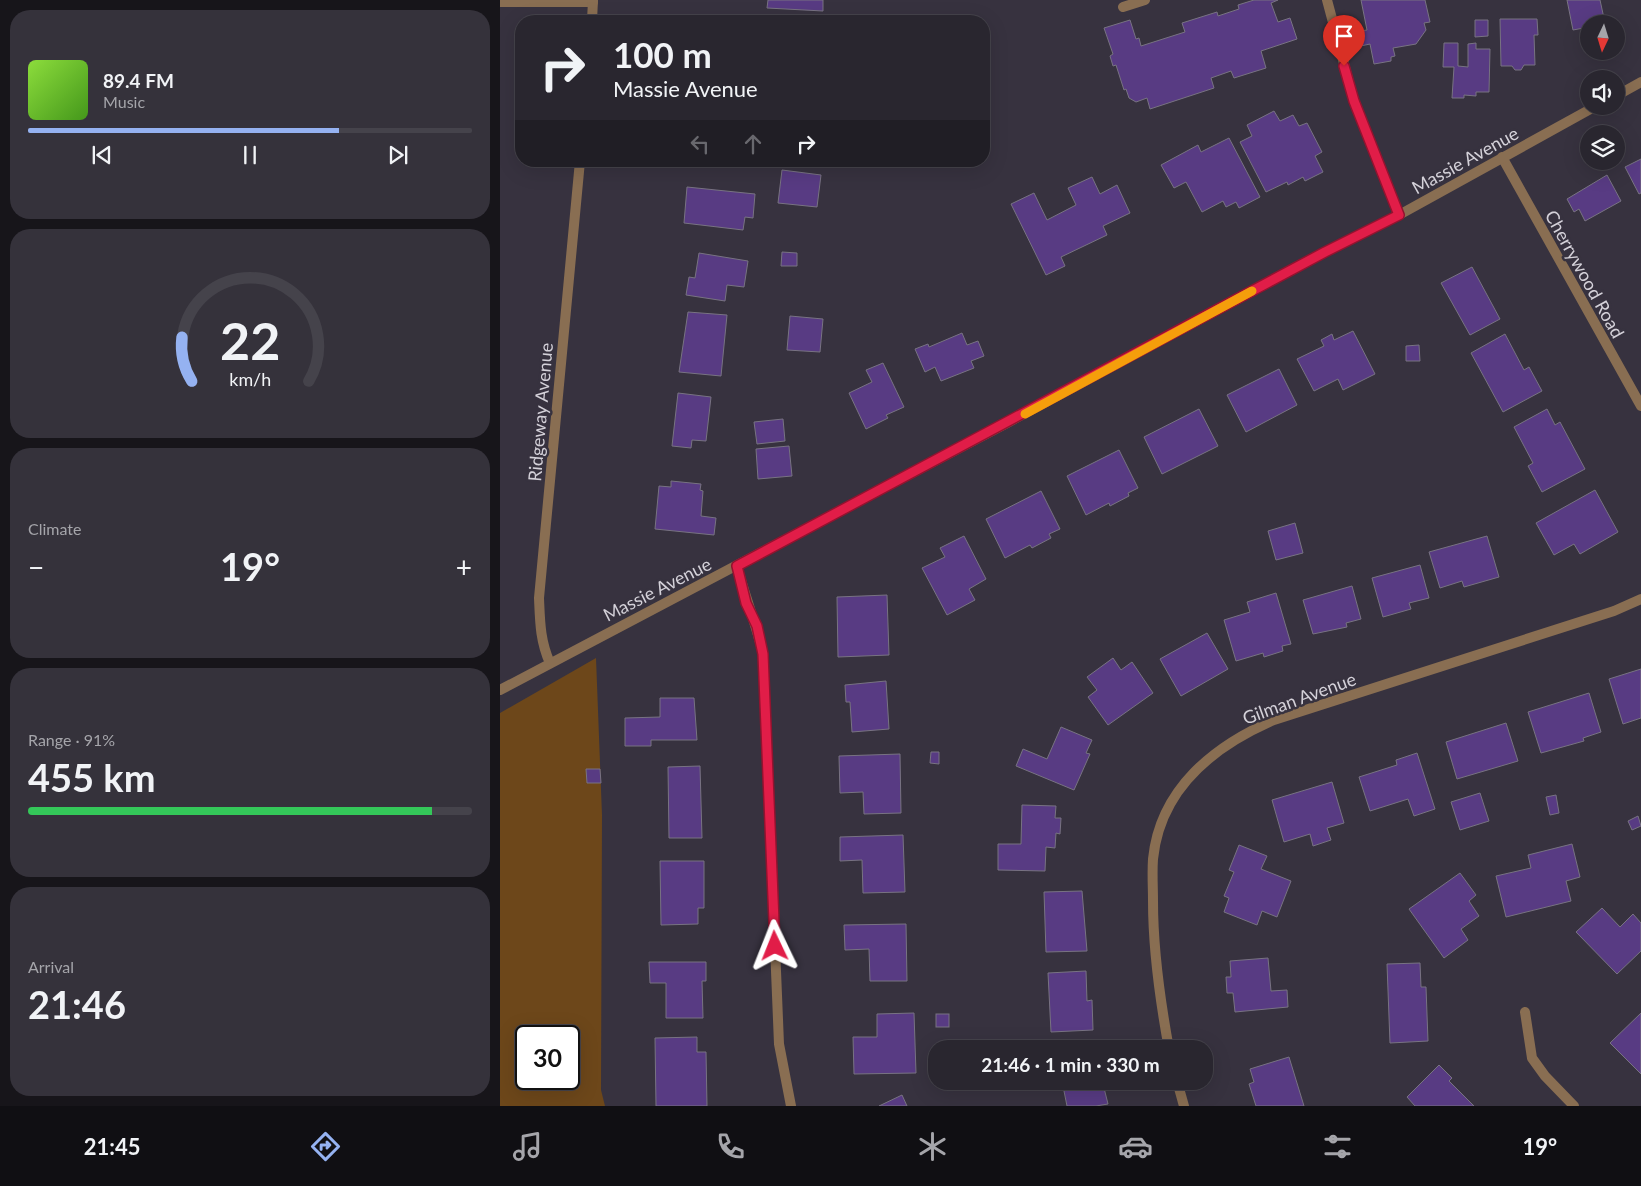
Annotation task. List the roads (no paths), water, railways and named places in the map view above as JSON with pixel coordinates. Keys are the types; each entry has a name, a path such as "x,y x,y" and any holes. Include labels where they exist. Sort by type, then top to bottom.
{"street":[{"path":"1123,7 1145,0"},
{"path":"1327,0 1354,101 1399,215"},
{"path":"500,2 593,1 592,15"},
{"path":"1625,91 1641,82"},
{"name":"Massie Avenue","path":"500,690 737,566 1325,252 1399,215 1580,115"},
{"name":"Cherrywood Road","path":"1502,157 1641,406"},
{"name":"Ridgeway Avenue","path":"550,663 544,651 540,632 539,598 579,167"},
{"path":"737,566 746,603 757,626 763,654 779,1044 791,1106"},
{"name":"Gilman Avenue","path":"1167,1040 1158,987 1153,924 1153,859 1162,821 1173,799 1184,782 1211,756 1230,741 1274,720 1614,611 1641,599"},
{"path":"1524,1012 1532,1058 1545,1076 1574,1106"},
{"path":"1180,1090 1184,1106"}]}
